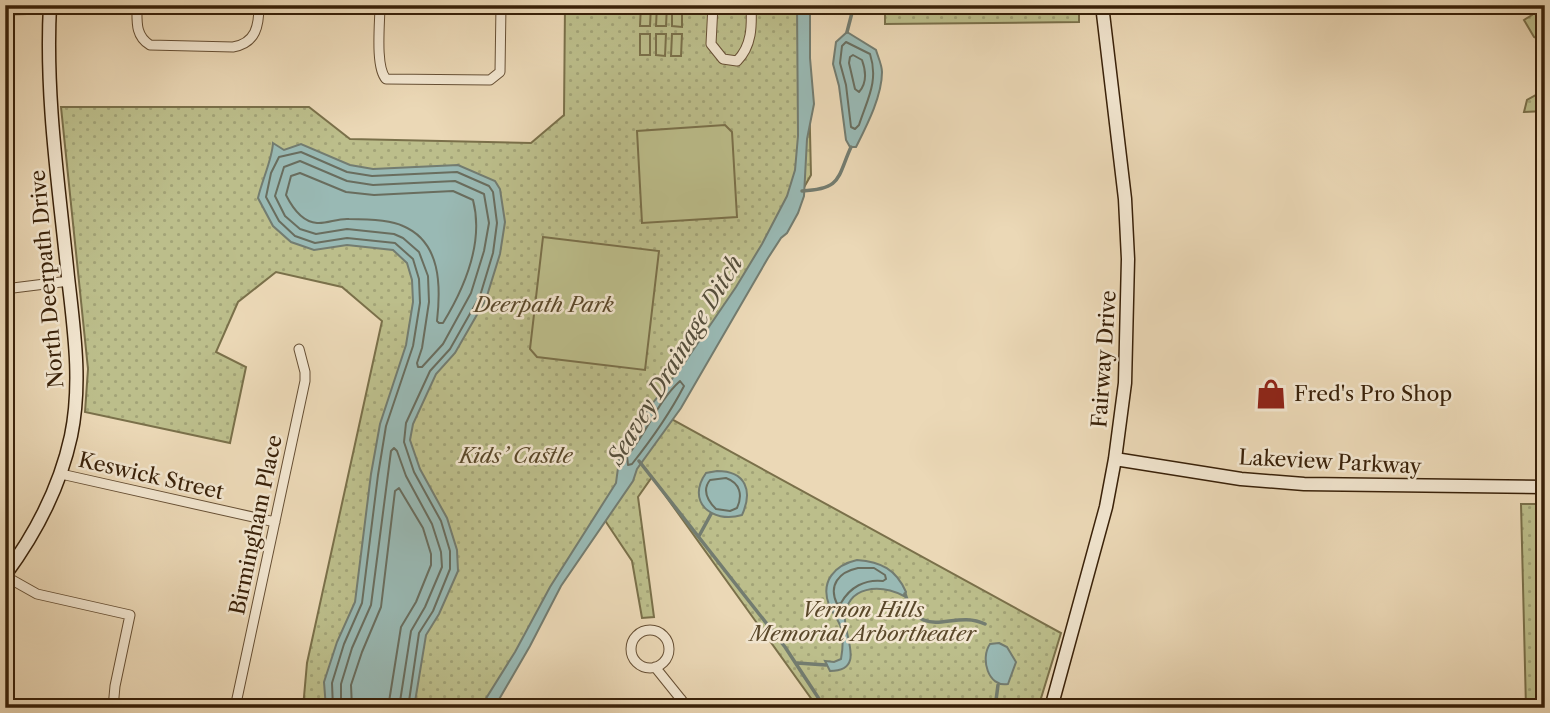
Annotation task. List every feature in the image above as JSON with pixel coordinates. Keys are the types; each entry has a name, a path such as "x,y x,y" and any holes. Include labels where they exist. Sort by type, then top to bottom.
{"street":[{"path":"137,5 137,30 144,42 150,46 233,47 241,46 251,39 258,28 258,5"},
{"path":"380,5 380,62 381,74 386,79 490,80 500,72 501,5"},
{"path":"713,5 711,44 723,59 737,61 747,51 752,22 751,5"},
{"name":"Fairway Drive","path":"1051,708 1091,565 1115,459 1125,383 1128,259 1125,199 1102,5"},
{"path":"5,10 50,7"},
{"name":"North Deerpath Drive","path":"5,576 46,508 61,474 71,435 78,384 76,340 50,99 50,7"},
{"path":"5,289 69,281"},
{"name":"Birmingham Place","path":"235,708 305,381 299,349"},
{"name":"Lakeview Parkway","path":"1115,459 1241,479 1304,484 1545,487"},
{"name":"Keswick Street","path":"61,474 275,522"},
{"path":"5,576 37,594 131,615 115,686 113,708"},
{"path":"655,667 665,662 668,643 666,638 655,631 642,632 634,640 631,652 633,658 642,666 655,667 688,708"},
{"path":"670,708 681,699"}],"green space":[{"name":"Deerpath Park","path":"565,5 807,5 811,175 735,309 664,415 1061,633 1038,708 818,708 652,477 638,497 654,617 642,618 632,561 602,516 483,708 303,708 307,663 382,321 342,287 276,272 238,302 216,352 246,367 230,443 85,412 88,369 61,107 309,107 350,139 531,143 564,115"},
{"path":"641,5 651,5 650,26 640,26"},
{"path":"657,5 667,5 666,26 656,26"},
{"path":"672,5 682,5 682,27 672,26"},
{"path":"885,5 1079,5 1079,22 885,24"},
{"path":"1532,5 1545,5 1545,42 1534,37 1524,20 1532,15"},
{"path":"640,34 650,34 650,55 640,55"},
{"path":"656,34 666,34 665,56 656,55"},
{"path":"672,34 682,34 681,56 671,56"},
{"path":"1545,90 1545,111 1524,112 1527,100"},
{"path":"725,125 732,132 737,217 642,223 637,131"},
{"path":"543,237 659,251 645,370 537,357 530,349"},
{"path":"1521,504 1545,504 1545,708 1526,708"}],"water":[{"path":"797,5 810,5 810,58 814,104 807,139 804,196 798,213 768,258 681,408 637,469 633,481 561,586 494,708 480,708 515,652 550,587 616,483 620,453 632,440 648,409 683,365 736,287 787,196 795,170 798,136"},
{"path":"847,32 876,50 882,69 877,100 856,147 850,147 846,140 839,86 833,64 836,42"},
{"path":"273,143 284,150 301,144 350,165 373,169 458,165 495,181 500,189 505,222 500,254 486,299 455,353 436,374 413,424 410,440 420,469 447,518 457,550 458,571 439,614 426,635 414,708 326,708 324,682 337,642 355,602 371,474 380,424 406,345 413,302 412,280 407,263 393,250 347,245 314,250 291,242 273,226 258,198"},
{"path":"717,471 735,475 744,484 747,498 742,515 720,516 705,508 700,501 701,483 706,473"},
{"path":"857,560 887,568 898,578 906,592 904,596 885,590 866,590 852,599 845,618 850,659 841,669 830,671 825,661 834,662 841,659 843,642 840,625 829,605 826,589 836,570"},
{"path":"999,643 1007,647 1016,662 1008,684 995,681 986,664 990,644"}],"waterway":[{"path":"847,32 854,5"},
{"path":"802,191 825,188 836,180 851,147"},
{"name":"Seavey Drainage Ditch","path":"639,461 785,647 825,708"},
{"path":"699,536 711,514"},
{"path":"905,594 912,609 920,618 929,622 973,620 985,624"},
{"path":"797,663 826,665"},
{"path":"995,708 998,685"}],"place":[{"name":"Fred's Pro Shop","path":"1271,394"}],"park label":[{"name":"Kids’ Castle","path":"516,456"},
{"name":"Vernon Hills Memorial Arbortheater","path":"863,622"}]}
